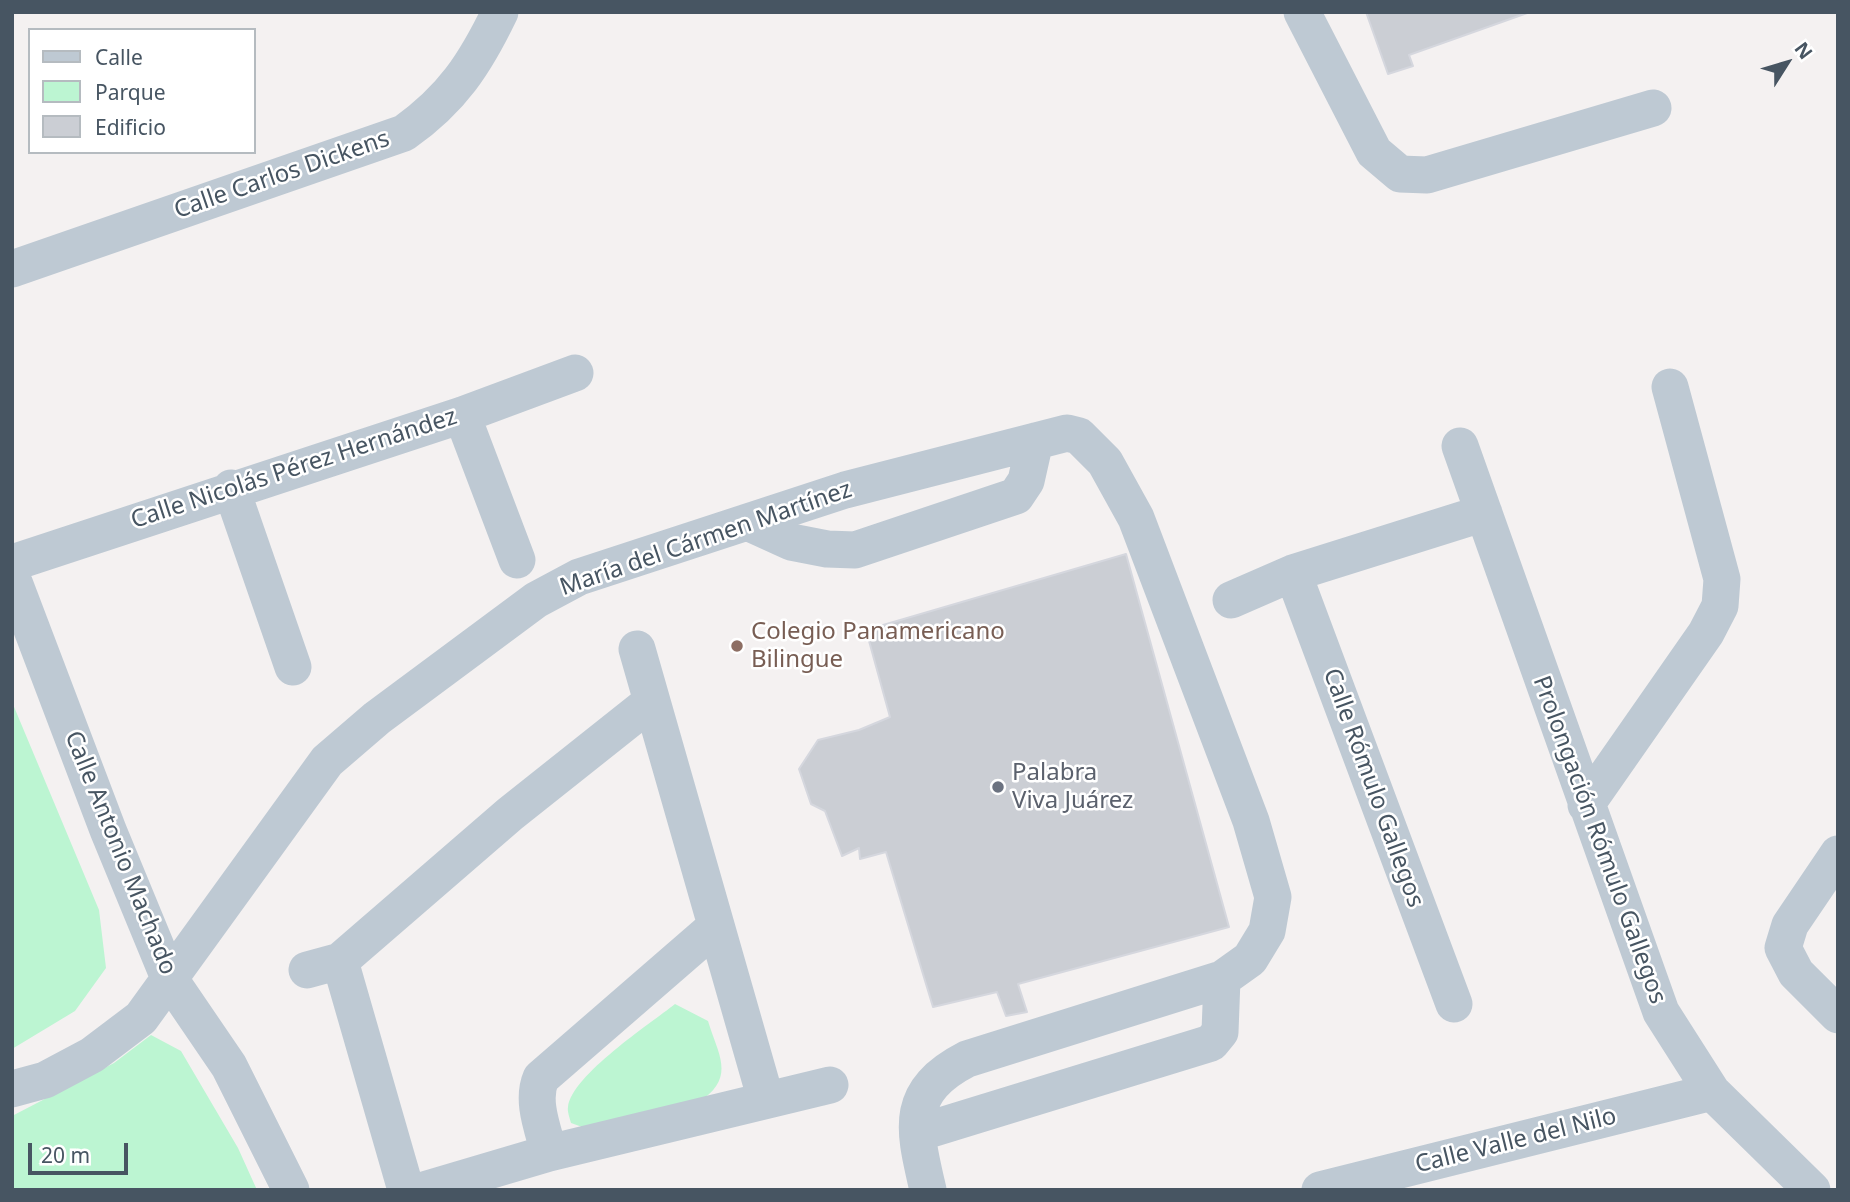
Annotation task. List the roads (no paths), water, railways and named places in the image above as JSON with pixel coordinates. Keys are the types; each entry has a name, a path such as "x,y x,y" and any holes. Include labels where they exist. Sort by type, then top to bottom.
{"street":[{"name":"Calle Carlos Dickens","path":"12,269 404,132 430,114 451,94 481,51 500,12"},
{"path":"1303,12 1374,152 1400,174 1427,174 1653,107"},
{"name":"Calle Nicolás Pérez Hernández","path":"12,563 231,488 462,415 575,373"},
{"path":"1586,805 1706,633 1720,606 1722,579 1670,387"},
{"path":"462,415 517,560"},
{"path":"747,522 792,542 827,549 855,550 1016,496 1051,437 1079,436 1105,462 1136,517 1251,821 1273,897 1267,931 1250,959 1222,979 967,1059 946,1070 922,1097 916,1114 925,1179"},
{"name":"María del Cármen Martínez","path":"12,1089 46,1080 92,1055 141,1018 327,761 377,718 536,600 579,577 845,490 1051,437"},
{"name":"Prolongación Rómulo Gallegos","path":"1460,446 1661,1012 1712,1092 1812,1190"},
{"path":"231,488 293,667"},
{"path":"1231,600 1293,573 1483,513"},
{"name":"Calle Rómulo Gallegos","path":"1293,573 1454,1004"},
{"name":"Calle Antonio Machado","path":"12,577 108,830 169,978 229,1066 291,1190"},
{"path":"637,649 766,1100"},
{"path":"405,1190 323,966 651,702"},
{"path":"1838,854 1790,925 1783,948 1796,973 1838,1015"},
{"path":"549,1153 537,1103 537,1089 541,1078 715,928"},
{"path":"918,1133 1211,1043 1220,1032 1222,979"},
{"path":"424,1190 549,1153 830,1086"},
{"name":"Calle Valle del Nilo","path":"1320,1190 1712,1092"}],"place":[{"name":"Colegio Panamericano Bilingue","path":"737,646"},
{"name":"Palabra Viva Juárez","path":"998,787"}]}
